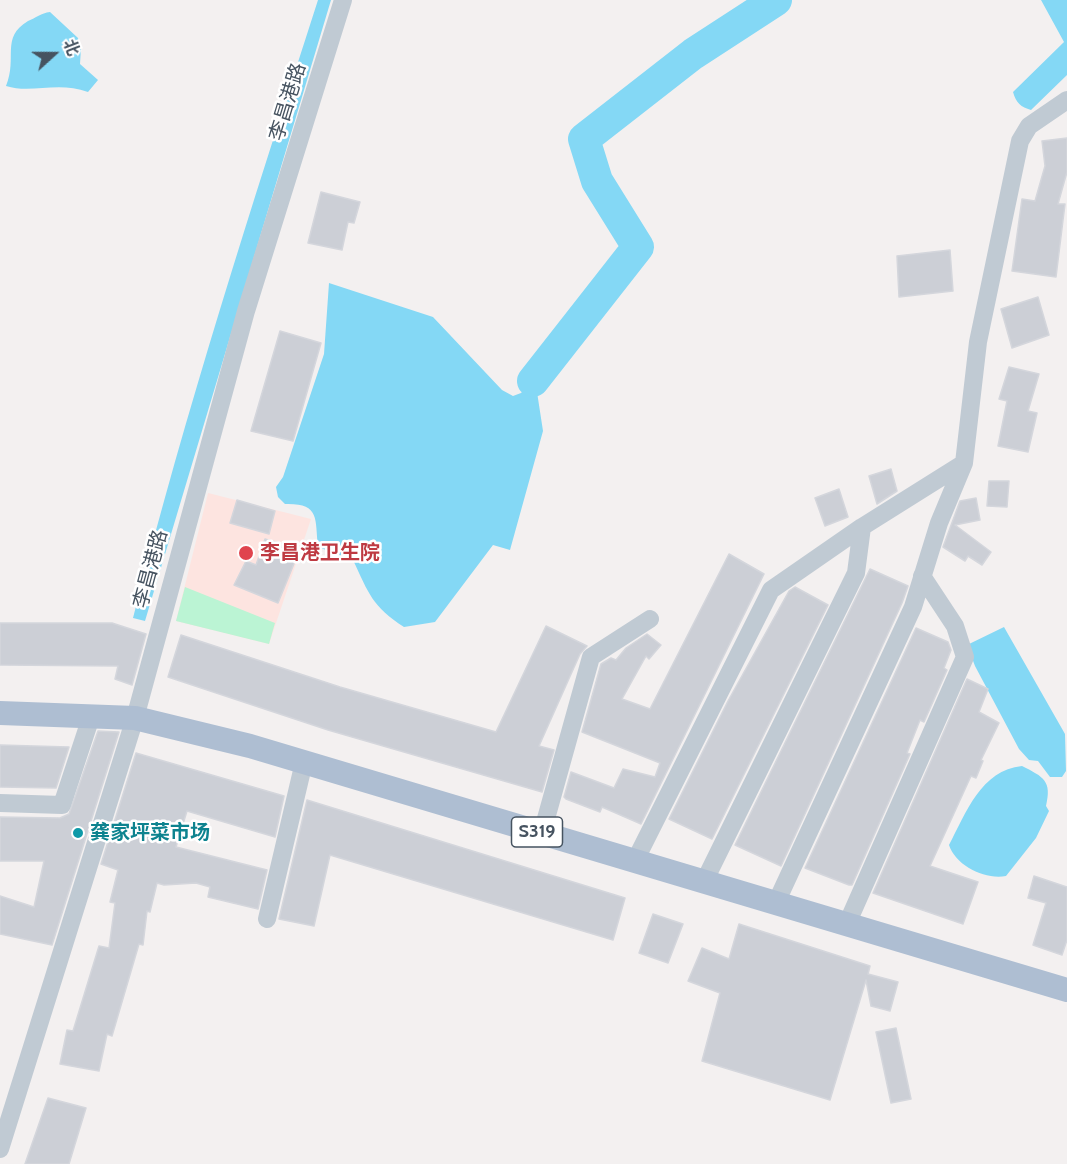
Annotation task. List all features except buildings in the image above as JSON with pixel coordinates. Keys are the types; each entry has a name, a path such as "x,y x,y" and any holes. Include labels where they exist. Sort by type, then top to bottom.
{"main road":[{"name":"S319","path":"0,713 135,718 304,762 1067,990"}],"street":[{"name":"李昌港路","path":"0,1149 135,718 246,311 343,0"},
{"path":"776,903 912,607 939,523 964,463 978,342 1020,141 1029,126 1067,100"},
{"path":"635,861 771,590 862,527 964,463"},
{"path":"704,882 856,573 862,527"},
{"path":"847,924 965,657 955,626 922,576"},
{"path":"542,833 591,657 650,619"},
{"path":"0,803 62,805 91,717"},
{"path":"267,920 304,762"}],"shaded area":[{"name":"李昌港卫生院","path":"208,493 311,519 269,644 176,621"}],"green space":[{"path":"185,587 275,623 269,644 176,621"}],"water":[{"path":"318,0 331,0 145,621 133,618 197,385"},
{"path":"1041,0 1067,0 1067,75 1031,110 1019,104 1013,92 1064,42"},
{"path":"50,12 78,38 81,48 80,64 98,80 88,92 55,87 25,89 6,86 11,66 14,34 28,21"},
{"path":"329,283 433,317 502,390 513,396 521,393 538,376 537,392 543,431 510,550 493,545 435,622 404,627 393,619 372,598 353,560 318,547 314,514 304,506 285,504 278,497 276,487 283,477 324,354"},
{"path":"1004,627 1065,734 1066,771 1062,777 1050,777 1038,761 1029,760 1019,749 975,666 967,645"},
{"path":"1022,766 1036,773 1047,785 1046,806 1049,811 1036,838 1006,876 989,876 972,870 958,859 949,845 976,795 985,784 1008,769"}],"waterway":[{"path":"533,381 638,247 597,181 584,139 693,54 776,0"}],"place":[{"name":"李昌港卫生院","path":"246,553"},
{"name":"龚家坪菜市场","path":"78,833"}]}
